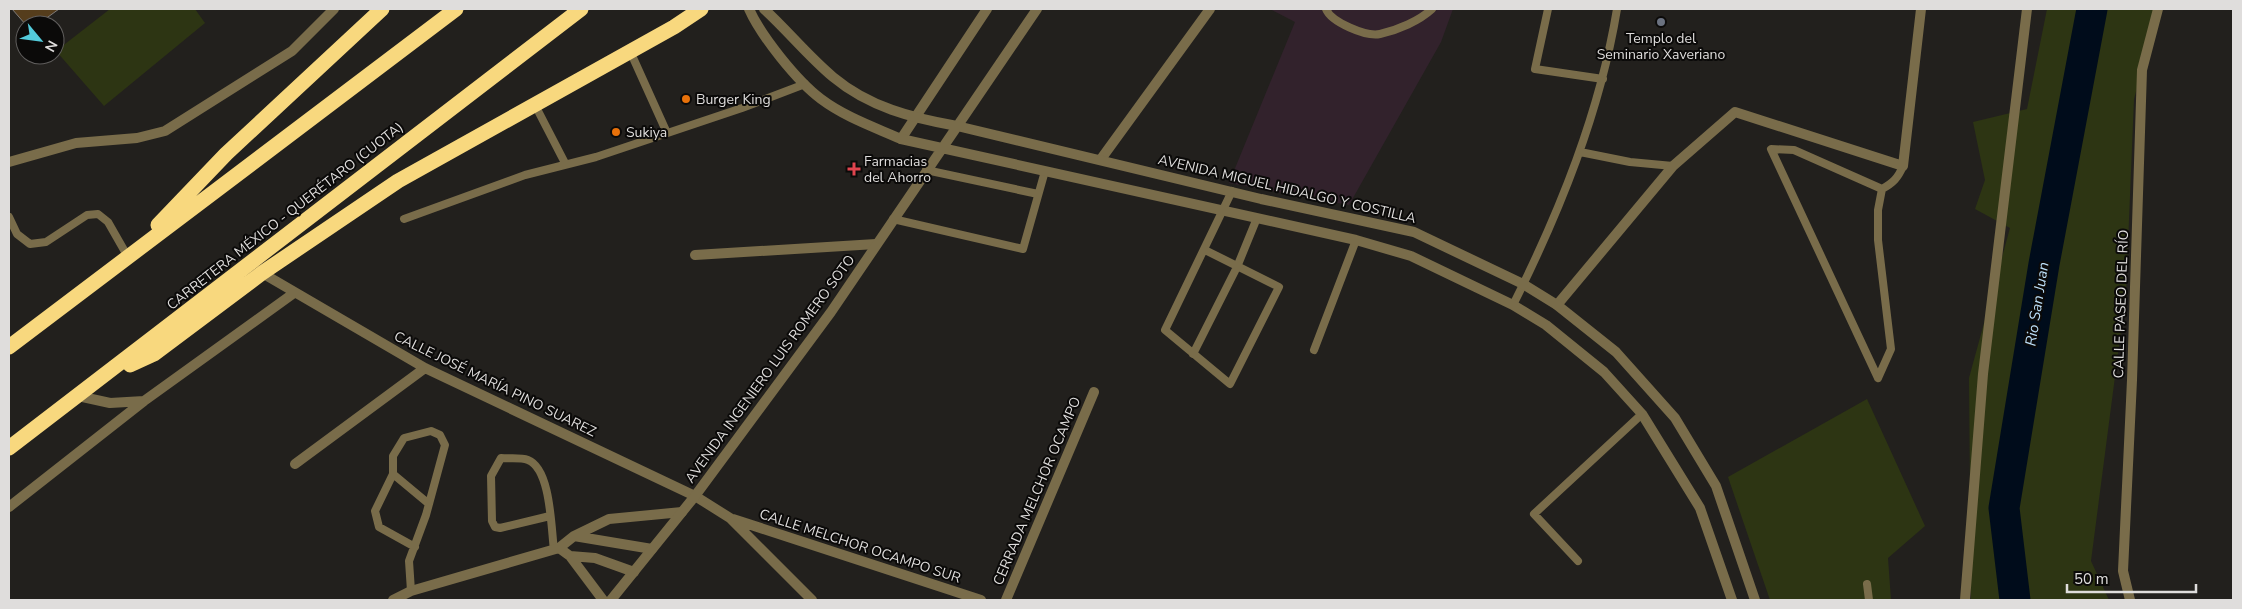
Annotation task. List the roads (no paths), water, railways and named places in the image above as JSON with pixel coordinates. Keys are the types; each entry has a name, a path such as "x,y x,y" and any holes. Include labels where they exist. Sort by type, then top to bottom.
{"highway":[{"path":"128,257 226,154 382,9"},
{"path":"9,347 456,9"},
{"name":"CARRETERA MÉXICO - QUERÉTARO (CUOTA)","path":"9,448 104,377 581,9"},
{"path":"104,377 154,354 262,273 398,181 535,105 701,9"}],"street":[{"path":"9,162 76,143 138,138 165,131 292,51 334,9"},
{"path":"749,9 756,24 805,84 821,99 859,122 901,139 1356,240 1411,256 1513,304 1546,325 1604,372 1642,414 1700,508 1732,600"},
{"name":"AVENIDA MIGUEL HIDALGO Y COSTILLA","path":"764,9 833,78 868,100 913,118 957,126 1414,232 1523,284 1557,305 1616,352 1675,418 1716,486 1755,600"},
{"path":"901,139 913,118 987,9"},
{"name":"AVENIDA INGENIERO LUIS ROMERO SOTO","path":"611,600 695,496 831,312 1037,9"},
{"path":"1101,159 1210,9"},
{"path":"1557,305 1673,166 1735,112 1903,166 1921,9"},
{"path":"1965,600 1983,374 2027,9"},
{"name":"CALLE PASEO DEL RÍO","path":"2130,600 2123,571 2132,380 2142,70 2158,9"},
{"path":"695,255 876,244"},
{"name":"CALLE JOSÉ MARÍA PINO SUAREZ","path":"262,273 425,368 695,496 730,518"},
{"path":"9,507 144,401 294,293"},
{"path":"295,464 425,368"},
{"name":"CERRADA MELCHOR OCAMPO","path":"1006,600 1094,392"},
{"path":"78,396 110,403 144,401"},
{"path":"393,600 411,591 556,549 574,536 609,519 682,512"},
{"path":"730,518 812,600"},
{"name":"CALLE MELCHOR OCAMPO SUR","path":"730,518 981,600"},
{"path":"574,536 652,549"},
{"path":"556,549 570,556 596,558 634,572"},
{"path":"570,556 604,600"}],"lane":[{"path":"1326,9 1328,14 1339,24 1378,34 1422,18 1432,9"},
{"path":"1548,9 1535,69 1603,79"},
{"path":"1513,304 1580,152 1603,79 1617,9"},
{"path":"630,51 667,133"},
{"path":"404,219 565,163 596,157 805,84"},
{"path":"535,105 565,163"},
{"path":"1882,188 1878,210 1878,240 1891,349 1878,378 1771,149 1794,150 1882,188 1892,183 1899,176 1903,166"},
{"path":"1580,152 1630,162 1673,166"},
{"path":"926,170 1038,194"},
{"path":"894,219 1023,249 1045,171"},
{"path":"1205,250 1280,287 1230,384 1165,330 1232,191"},
{"path":"9,217 17,234 30,244 46,242 87,215 98,214 108,222 128,257"},
{"path":"1192,354 1237,266 1257,218"},
{"path":"1314,350 1356,240"},
{"path":"1578,561 1534,514 1642,414"},
{"path":"411,591 409,561 415,547 429,504 445,445 440,435 431,431 404,438 394,456 393,474 375,511 379,527 415,547"},
{"path":"550,516 500,528 495,527 492,521 491,476 501,458 527,460 537,465 546,484 556,549"},
{"path":"393,474 429,504"},
{"path":"1867,584 1869,600"}],"waterway":[{"name":"Rio San Juan","path":"2015,600 2004,508 2044,264 2092,9"}],"place":[{"name":"Templo del Seminario Xaveriano","path":"1661,22"},
{"name":"Burger King","path":"686,99"},
{"name":"Sukiya","path":"616,132"},
{"name":"Farmacias del Ahorro","path":"854,169"}]}
